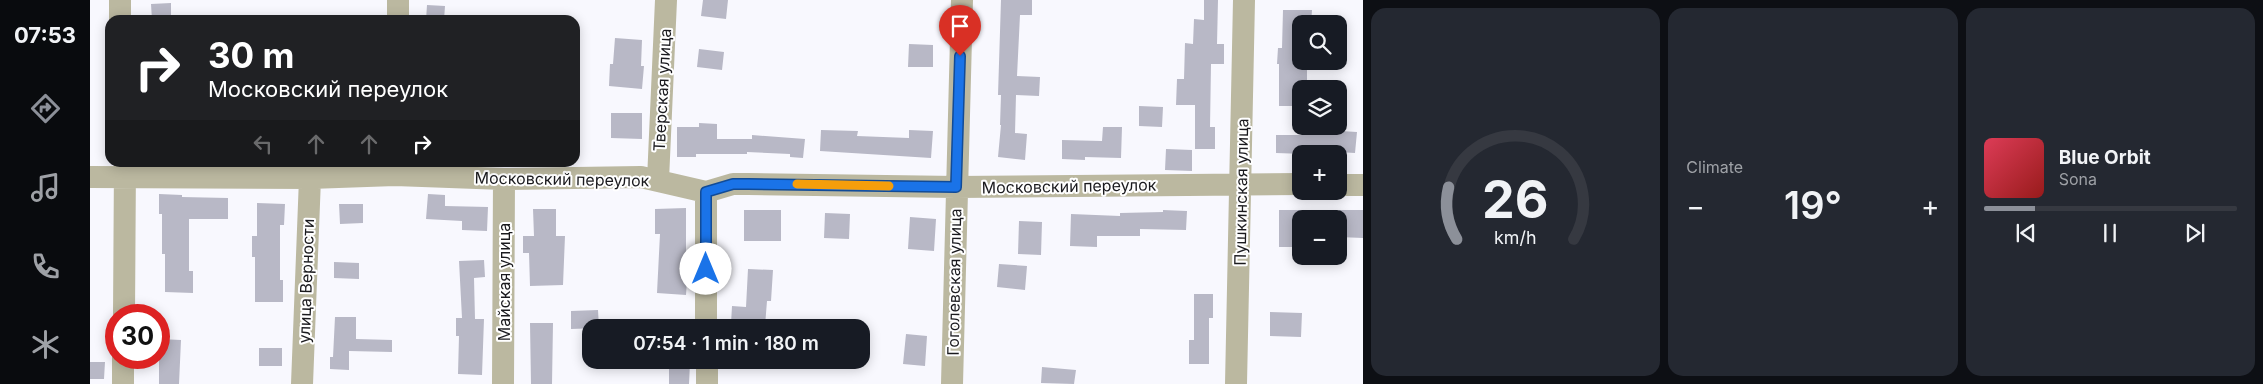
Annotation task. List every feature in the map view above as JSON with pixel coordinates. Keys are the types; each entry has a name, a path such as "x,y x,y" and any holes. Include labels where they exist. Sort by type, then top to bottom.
{"street":[{"path":"120,0 120,15"},
{"path":"398,0 398,15"},
{"name":"Тверская улица","path":"658,180 666,0"},
{"name":"Гоголевская улица","path":"952,384 962,0"},
{"name":"Пушкинская улица","path":"1236,384 1244,0"},
{"name":"Московский переулок","path":"90,177 126,170 310,178 395,169 504,179 641,177 706,192 733,184 956,187 1292,184"},
{"path":"124,304 126,170"},
{"name":"улица Верности","path":"302,384 310,178"},
{"name":"Майская улица","path":"503,384 504,179"},
{"path":"1347,185 1363,186"},
{"path":"706,192 706,319"},
{"path":"123,369 123,384"},
{"path":"706,369 707,384"}],"building":[{"path":"703,0 728,0 726,19 701,16"},
{"path":"1001,0 1032,0 1032,15 1020,15 1017,76 1040,77 1039,96 1016,95 1015,133 1027,134 1025,160 998,157 1001,125 1001,95 998,95"},
{"path":"1204,0 1218,0 1217,44 1224,44 1224,64 1211,64 1210,127 1215,127 1215,149 1195,149 1195,105 1176,105 1177,79 1184,79 1185,43 1193,44 1194,19 1204,20"},
{"path":"171,3 171,15 152,15 151,4"},
{"path":"427,5 445,6 444,15 426,15"},
{"path":"1283,10 1312,10 1312,15 1292,15 1292,70 1307,70 1307,80 1292,80 1292,106 1279,106 1279,64 1277,64 1278,48 1282,48"},
{"path":"615,38 642,40 641,66 644,66 642,89 609,86 610,64 613,64"},
{"path":"909,44 933,45 933,67 908,67"},
{"path":"699,49 724,52 722,70 697,67"},
{"path":"1139,106 1163,107 1162,127 1139,126"},
{"path":"611,113 642,113 642,139 611,138"},
{"path":"699,123 717,124 717,139 752,139 752,135 805,139 803,158 790,157 790,154 747,152 747,154 696,154 696,157 677,157 677,127 699,127"},
{"path":"1103,127 1122,127 1121,158 1085,157 1085,160 1062,159 1062,140 1102,141"},
{"path":"821,130 858,131 857,136 909,138 909,130 933,131 931,158 820,151"},
{"path":"1347,131 1357,132 1355,153 1347,153 1347,145 1292,145 1292,154 1276,153 1276,135 1347,135"},
{"path":"1166,149 1192,150 1192,171 1165,170"},
{"path":"159,194 182,195 182,197 228,198 228,219 189,219 189,271 193,271 193,293 165,292 165,254 162,254 162,214 159,214"},
{"path":"428,194 445,195 445,206 488,207 487,231 462,230 462,221 426,219"},
{"path":"257,203 285,204 284,225 280,225 280,280 283,280 283,302 255,302 255,257 252,257 252,236 257,236"},
{"path":"339,204 363,204 363,223 340,224"},
{"path":"686,208 686,252 689,252 686,295 657,293 660,234 655,234 655,209"},
{"path":"533,209 556,209 556,236 565,236 563,285 530,286 529,253 523,253 523,236 534,236"},
{"path":"744,210 781,210 781,241 744,241"},
{"path":"1163,210 1187,211 1186,230 1140,229 1140,236 1097,236 1097,247 1070,246 1071,214 1120,216 1120,213 1163,212"},
{"path":"1279,210 1292,210 1292,247 1279,247"},
{"path":"1347,210 1363,210 1363,238 1347,237"},
{"path":"825,213 850,214 849,239 824,238"},
{"path":"910,217 936,219 934,251 908,249"},
{"path":"1019,221 1042,222 1041,255 1018,254"},
{"path":"484,260 485,277 474,278 475,319 484,319 482,375 458,374 459,336 456,336 456,318 462,318 459,261"},
{"path":"334,262 359,263 359,279 334,278"},
{"path":"999,264 1027,266 1025,290 997,287"},
{"path":"748,269 773,270 771,301 767,301 766,319 731,319 732,306 746,307"},
{"path":"1194,294 1213,294 1213,318 1209,318 1209,364 1189,364 1189,340 1194,340"},
{"path":"598,310 598,319 582,319 582,329 571,329 571,311"},
{"path":"1270,312 1302,313 1301,337 1270,336"},
{"path":"335,317 356,317 356,339 392,340 392,352 349,351 349,370 330,369 330,357 333,357"},
{"path":"530,323 553,323 552,384 531,384"},
{"path":"906,334 927,336 925,366 903,364"},
{"path":"170,340 181,340 179,384 159,384 159,369 170,369"},
{"path":"259,348 282,348 282,366 259,366"},
{"path":"90,362 105,362 104,379 90,379"},
{"path":"1042,367 1076,370 1074,384 1041,383"},
{"path":"669,369 690,369 689,384 669,384"}],"slow traffic":[{"path":"797,184 889,186"}],"route":[{"path":"706,269 706,192 733,184 956,187 960,56"}]}
